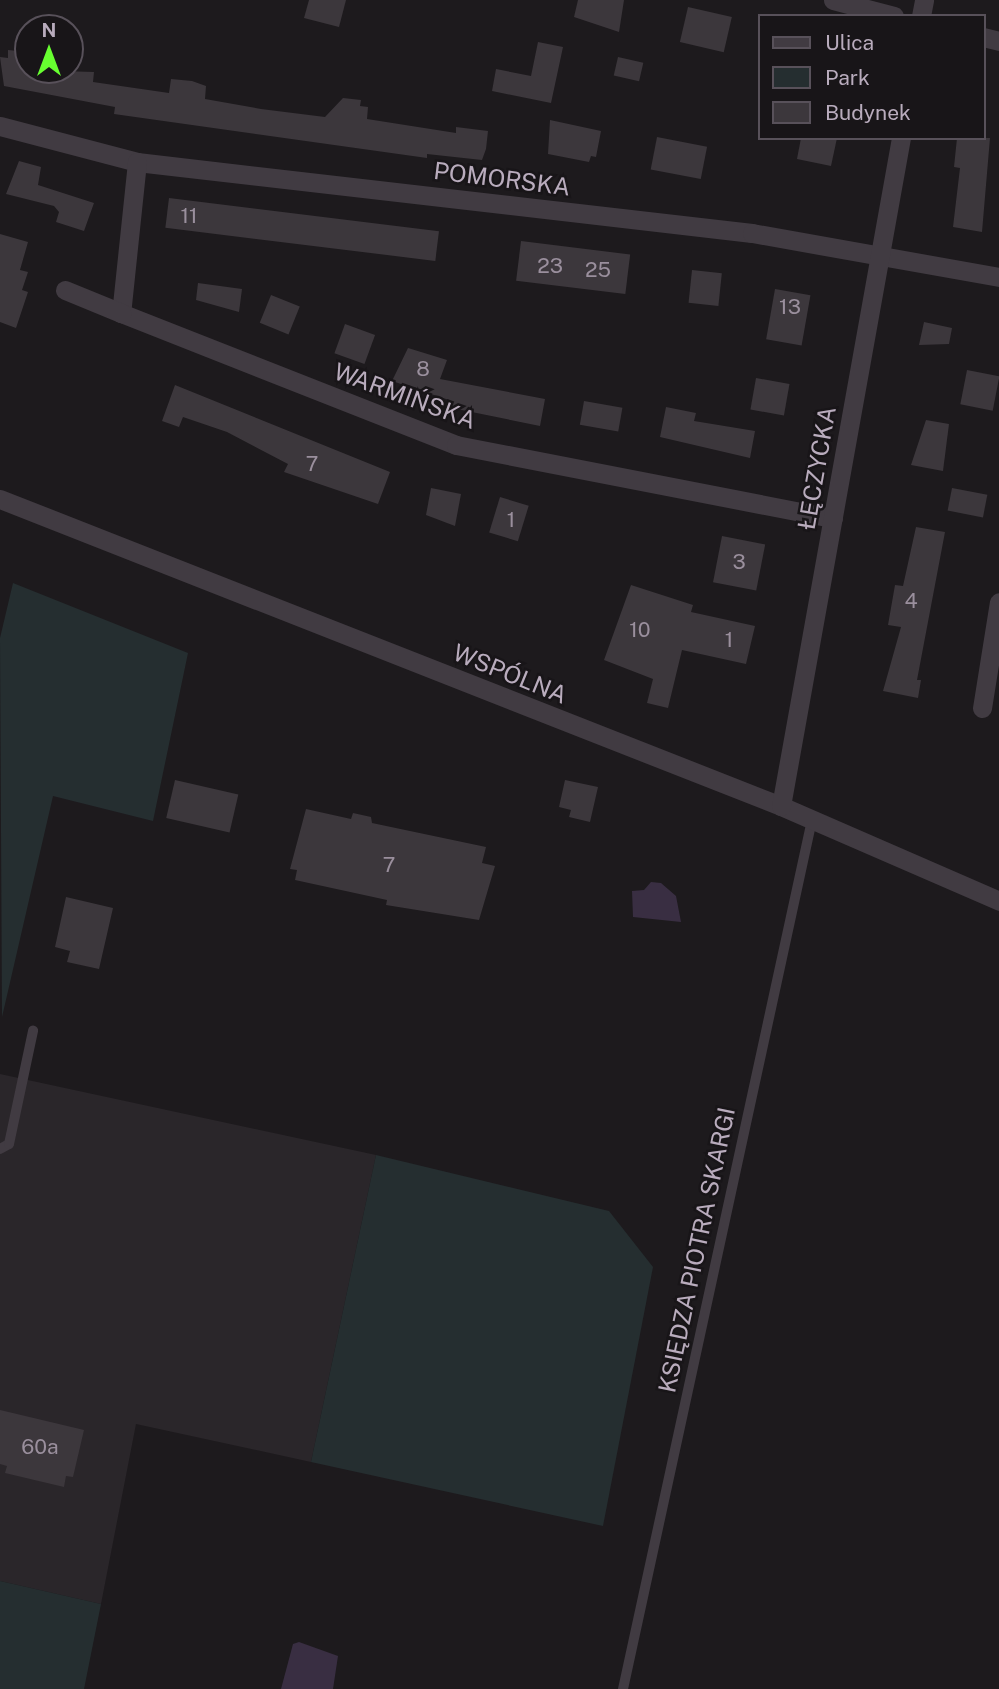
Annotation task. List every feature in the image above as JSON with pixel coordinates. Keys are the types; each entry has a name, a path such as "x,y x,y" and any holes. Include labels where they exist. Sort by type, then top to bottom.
{"street":[{"path":"833,0 886,14"},
{"name":"POMORSKA","path":"0,127 137,162 752,233 999,277"},
{"name":"ŁĘCZYCKA","path":"781,806 901,140"},
{"path":"121,313 137,162"},
{"name":"WARMIŃSKA","path":"65,290 456,445 833,517"},
{"name":"WSPÓLNA","path":"0,499 781,806 999,901"},
{"path":"982,708 999,602"}],"lane":[{"name":"KSIĘDZA PIOTRA SKARGI","path":"623,1689 812,820"},
{"path":"0,1149 9,1144 33,1031"}],"shaded area":[{"path":"651,882 661,883 676,896 681,922 633,917 632,891 644,890"},
{"path":"0,1074 376,1155 311,1462 136,1424 101,1604 0,1581"},
{"path":"299,1642 338,1656 333,1689 281,1689 293,1644"}],"green space":[{"path":"13,583 188,653 153,821 53,796 2,1017 0,638"},
{"path":"376,1155 609,1211 653,1267 603,1526 311,1462"},
{"path":"0,1581 101,1604 84,1689 0,1689"}],"building":[{"path":"309,0 346,0 339,27 304,18"},
{"path":"578,0 624,0 619,32 574,17"},
{"path":"688,7 732,17 724,52 680,42"},
{"path":"538,42 563,47 551,103 492,91 496,69 531,76"},
{"path":"8,50 14,51 14,84 84,84 84,72 94,72 93,82 169,93 171,79 192,81 206,86 205,99 325,117 343,98 361,100 360,106 368,107 367,119 456,133 456,127 488,131 486,149 482,160 427,154 427,158 114,114 115,107 4,86 0,57 8,58"},
{"path":"618,57 643,63 639,81 614,76"},
{"path":"550,120 601,131 596,157 591,156 589,162 548,154"},
{"path":"657,137 707,147 701,179 651,169"},
{"path":"990,138 982,232 953,227 960,168 954,167 957,140"},
{"path":"801,140 837,140 831,166 797,159"},
{"path":"19,161 41,167 38,185 94,203 84,231 56,222 59,212 54,206 6,194"},
{"path":"169,198 439,231 435,261 165,228"},
{"path":"0,234 28,242 20,270 28,272 22,290 28,292 16,328 0,322"},
{"path":"521,241 630,254 625,294 516,281"},
{"path":"692,270 722,273 718,306 689,303"},
{"path":"198,283 242,289 239,312 196,300"},
{"path":"775,289 810,295 802,345 766,339"},
{"path":"271,295 300,307 289,334 260,323"},
{"path":"924,322 952,328 949,344 919,345"},
{"path":"345,324 375,335 364,364 334,353"},
{"path":"408,348 447,360 440,379 545,399 540,426 447,407 449,400 392,381"},
{"path":"967,370 999,376 993,411 960,404"},
{"path":"756,378 789,384 784,415 750,410"},
{"path":"175,385 390,472 378,504 284,472 288,464 227,432 183,417 179,427 162,421"},
{"path":"584,401 622,408 618,431 580,425"},
{"path":"666,407 696,413 694,421 755,431 750,458 660,437"},
{"path":"926,420 949,424 943,471 911,465"},
{"path":"431,488 461,494 455,526 426,515"},
{"path":"952,488 987,495 983,517 948,511"},
{"path":"500,497 529,506 518,541 489,532"},
{"path":"916,527 945,532 917,680 921,680 918,698 883,691 901,627 888,625 895,585 903,586"},
{"path":"722,536 765,544 756,591 713,582"},
{"path":"631,585 693,605 691,612 755,626 746,664 682,650 668,708 647,703 653,679 604,660"},
{"path":"175,780 238,795 230,833 166,818"},
{"path":"565,780 598,787 590,822 569,817 571,810 559,807"},
{"path":"306,809 351,819 353,813 371,817 372,823 486,847 482,863 495,866 479,920 386,905 387,900 295,880 297,870 290,869"},
{"path":"66,897 113,908 99,969 67,962 70,951 55,947"},
{"path":"0,1410 84,1430 73,1477 66,1476 64,1487 5,1473 7,1466 0,1464"}]}
